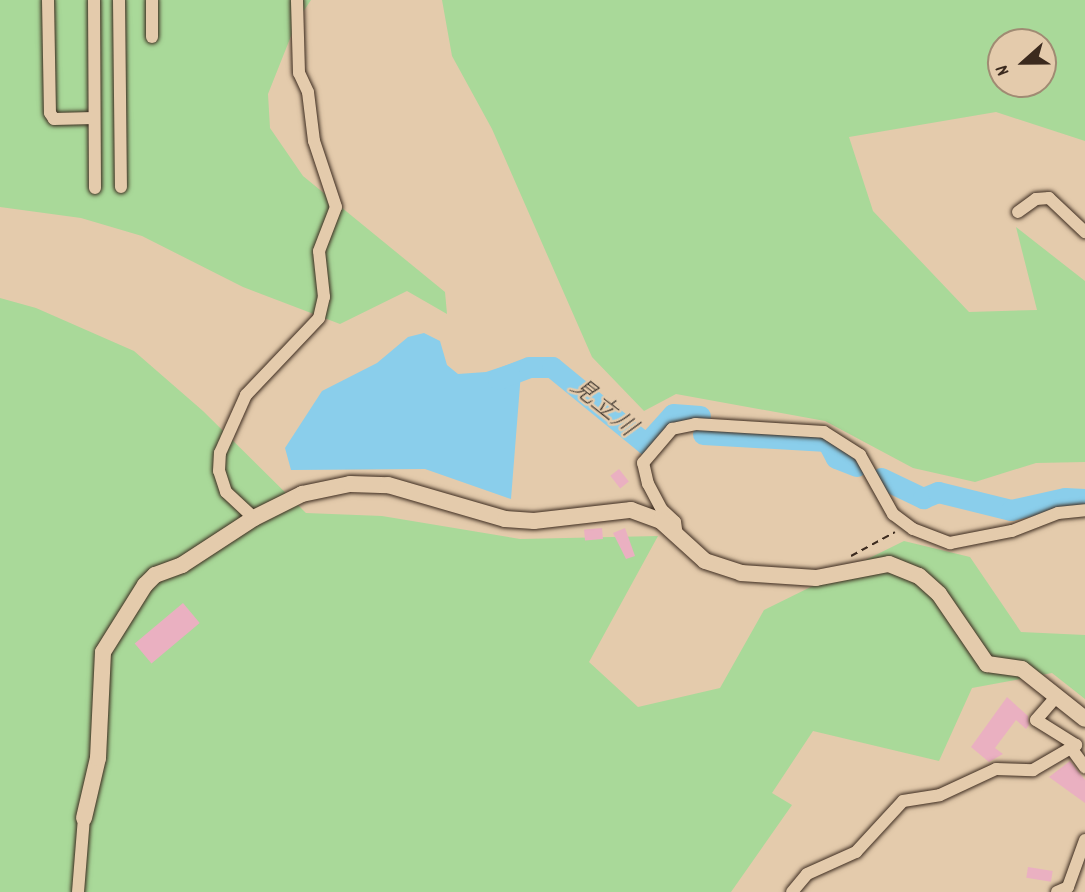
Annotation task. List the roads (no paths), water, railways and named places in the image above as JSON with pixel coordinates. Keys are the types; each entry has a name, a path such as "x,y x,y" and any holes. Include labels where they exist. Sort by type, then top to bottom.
{"street":[{"path":"48,0 50,113 54,119 94,118"},
{"path":"94,0 95,188"},
{"path":"119,0 121,187"},
{"path":"152,0 152,37"},
{"path":"254,518 226,492 219,471 220,453 246,395 319,318 324,298 318,251 336,207 314,141 308,92 299,73 297,0"},
{"path":"1018,212 1036,199 1049,198 1085,232"},
{"path":"677,536 675,522 662,510 648,484 643,463 672,429 695,424 824,432 860,455 882,500 913,529 960,543 1058,513 1085,510"},
{"path":"78,892 84,818 98,758 100,670 108,640 155,575 182,565 254,518 302,494 368,484 388,485 505,519 534,521 631,510 661,521 705,561 734,572 816,578 889,564 919,576 939,594 986,664 1022,669 1085,719"},
{"path":"1057,696 1036,720 1077,745 1085,767"},
{"path":"792,892 807,874 856,852 903,801 940,795 996,769 1033,770 1077,745"},
{"path":"1066,890 1085,840"}],"water":[{"path":"424,333 440,341 447,365 458,374 486,372 522,360 511,499 425,469 291,470 285,448 322,391 377,363 408,337"}],"waterway":[{"name":"見立川","path":"498,379 529,367 552,367 646,444 673,414 700,416"},
{"name":"見立川","path":"703,434 827,441 836,458 857,466"},
{"name":"見立川","path":"881,478 923,498 938,492 1011,510 1065,498 1085,499"}]}
